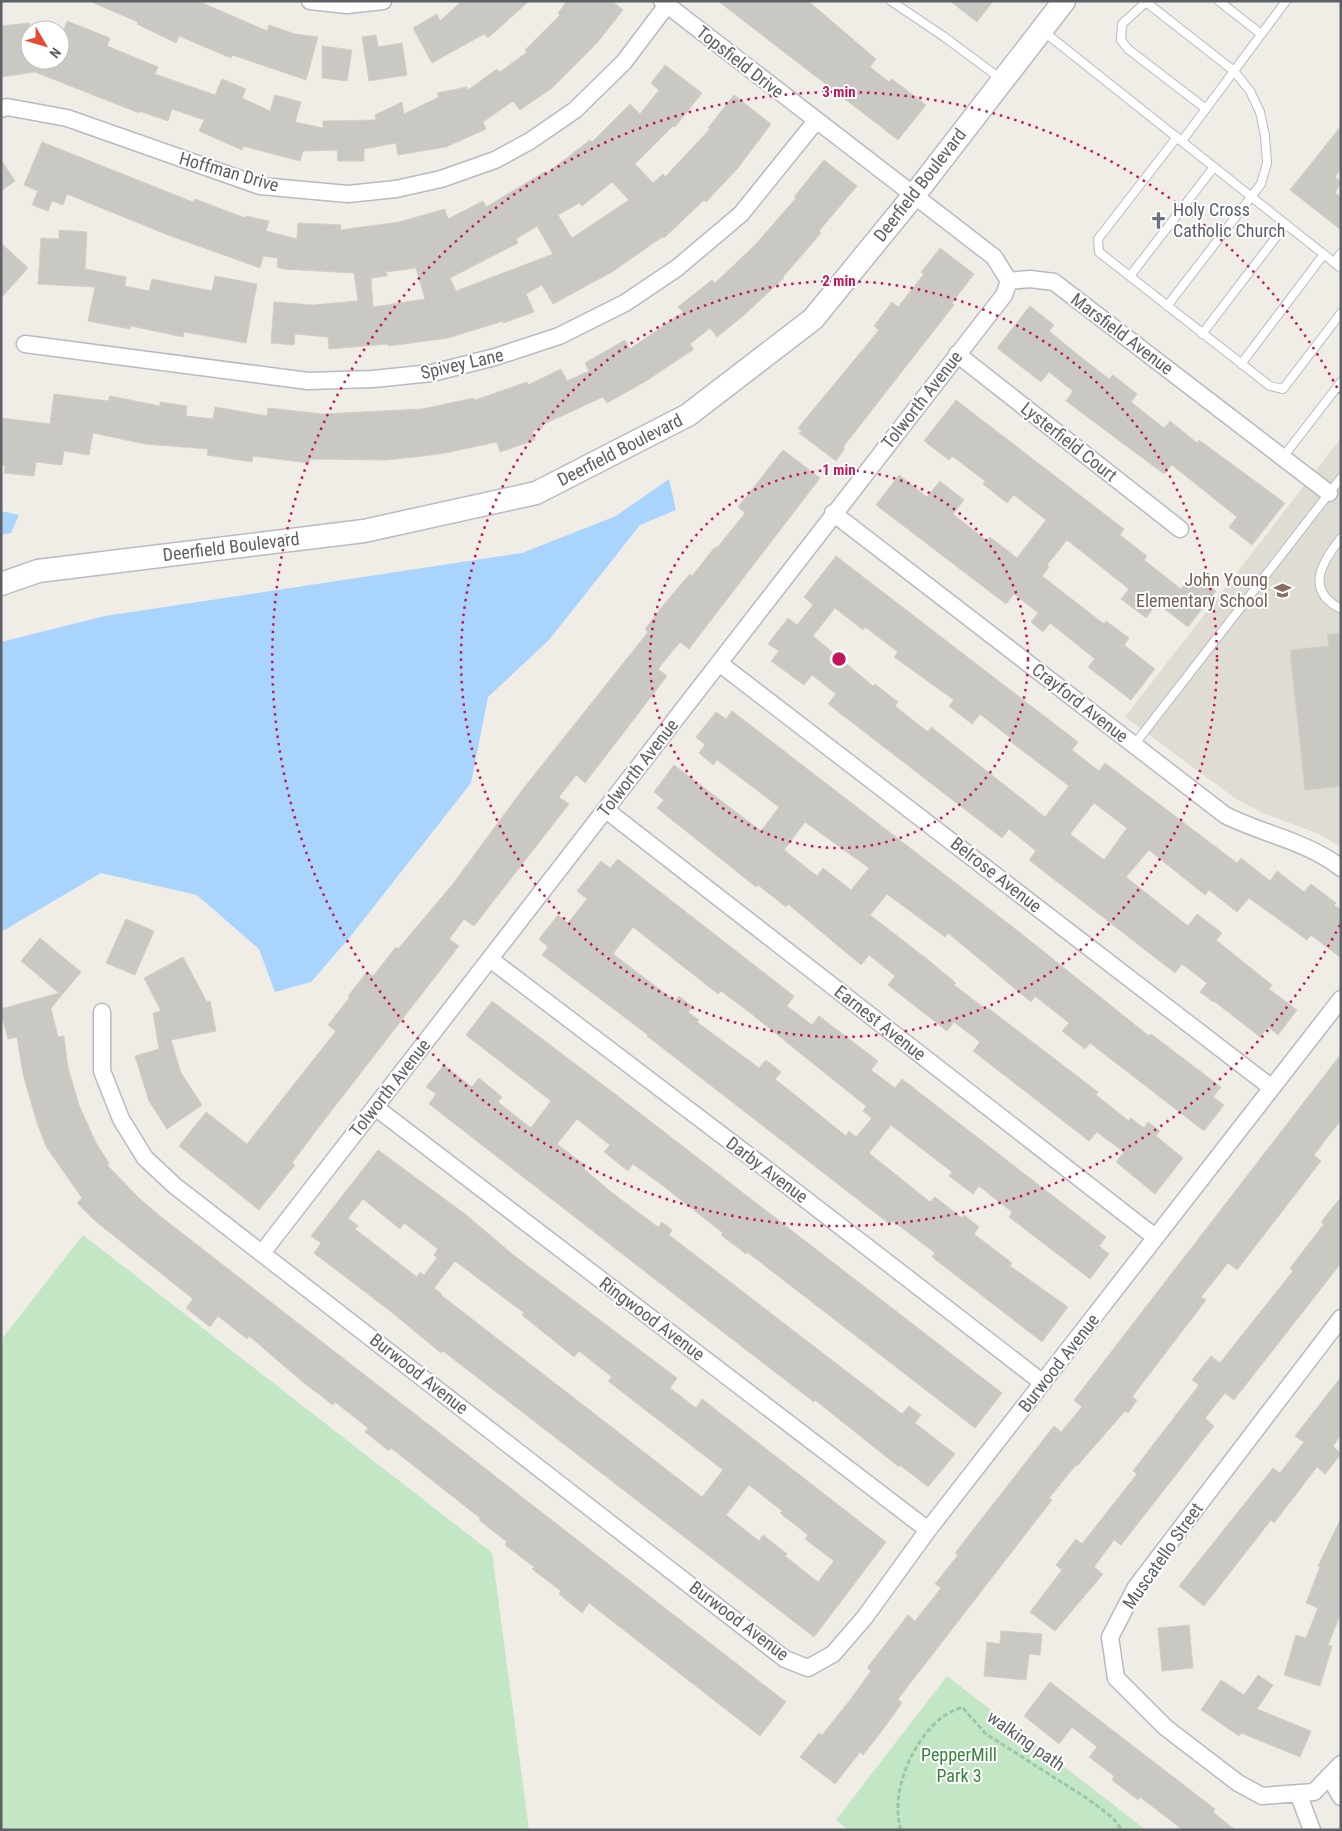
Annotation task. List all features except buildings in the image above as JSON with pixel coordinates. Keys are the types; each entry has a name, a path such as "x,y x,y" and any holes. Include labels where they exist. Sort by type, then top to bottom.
{"street":[{"path":"310,1 347,5 382,1"},
{"name":"Deerfield Boulevard","path":"1,584 38,571 364,530 536,493 688,415 813,319 915,194 1064,1"},
{"name":"Hoffman Drive","path":"1,108 7,107 67,118 260,186 348,194 396,190 441,179 495,160 530,141 575,110 624,62 664,3"},
{"name":"Topsfield Drive","path":"664,3 816,121 915,194"},
{"name":"Spivey Lane","path":"25,344 308,381 373,379 432,373 496,357 559,336 625,303 677,268 741,214 816,121"},
{"path":"915,194 994,257 1009,281"},
{"name":"Marsfield Avenue","path":"1009,281 1030,279 1054,282 1329,492"},
{"name":"Tolworth Avenue","path":"262,1253 606,810 833,513 1004,295 1009,281"},
{"name":"Lysterfield Court","path":"958,354 1180,530"},
{"name":"Crayford Avenue","path":"833,513 1225,814 1249,828 1307,847 1341,868"},
{"name":"Belrose Avenue","path":"719,663 1272,1088"},
{"name":"Earnest Avenue","path":"606,810 1155,1237"},
{"name":"Darby Avenue","path":"490,959 1043,1383"},
{"name":"Burwood Avenue","path":"102,1012 102,1071 121,1119 145,1158 175,1186 785,1659 808,1668 833,1654 865,1617 928,1530 1341,999"},
{"name":"Ringwood Avenue","path":"375,1107 928,1530"},
{"name":"Muscatello Street","path":"1341,1318 1142,1580 1110,1637 1116,1678 1164,1727 1238,1783 1262,1796 1314,1792 1341,1764"},
{"path":"1329,1776 1341,1797"},
{"path":"1298,1793 1312,1830"}],"lane":[{"path":"891,1 944,36 1002,80"},
{"path":"1219,1 1261,34"},
{"path":"1286,1 1206,109 1179,139 1098,239 1099,252 1270,386 1283,389 1341,313"},
{"path":"1167,306 1253,197 1261,184 1267,163 1265,136 1257,105 1243,80 1147,2 1122,24 1121,40 1128,49 1206,109"},
{"path":"1042,29 1341,268"},
{"path":"1130,276 1214,166"},
{"path":"1202,334 1286,224"},
{"path":"1334,262 1341,253"},
{"path":"1241,364 1324,254"},
{"path":"1283,457 1341,382"},
{"path":"1134,745 1341,478"},
{"path":"1341,538 1326,557 1320,572 1319,583 1327,600 1341,609"}],"path":[{"name":"walking path","path":"901,1830 897,1817 904,1770 924,1737 938,1721 962,1707 986,1734 1088,1799 1113,1818 1122,1830"}],"shaded area":[{"name":"John Young Elementary School","path":"1341,438 1341,847 1319,834 1260,812 1236,799 1125,717"}],"green space":[{"path":"83,1235 492,1553 529,1830 1,1830 1,1340"},
{"name":"PepperMill Park 3","path":"947,1676 1146,1830 849,1830 836,1820"}],"water":[{"path":"669,479 676,510 640,525 549,640 488,697 471,783 350,937 311,982 275,992 259,949 197,895 101,873 1,932 1,642 105,616 522,553 616,516"},
{"path":"1,511 19,515 11,533 1,535"}],"place":[{"name":"Holy Cross Catholic Church","path":"1159,220"},
{"name":"John Young Elementary School","path":"1282,590"}]}
